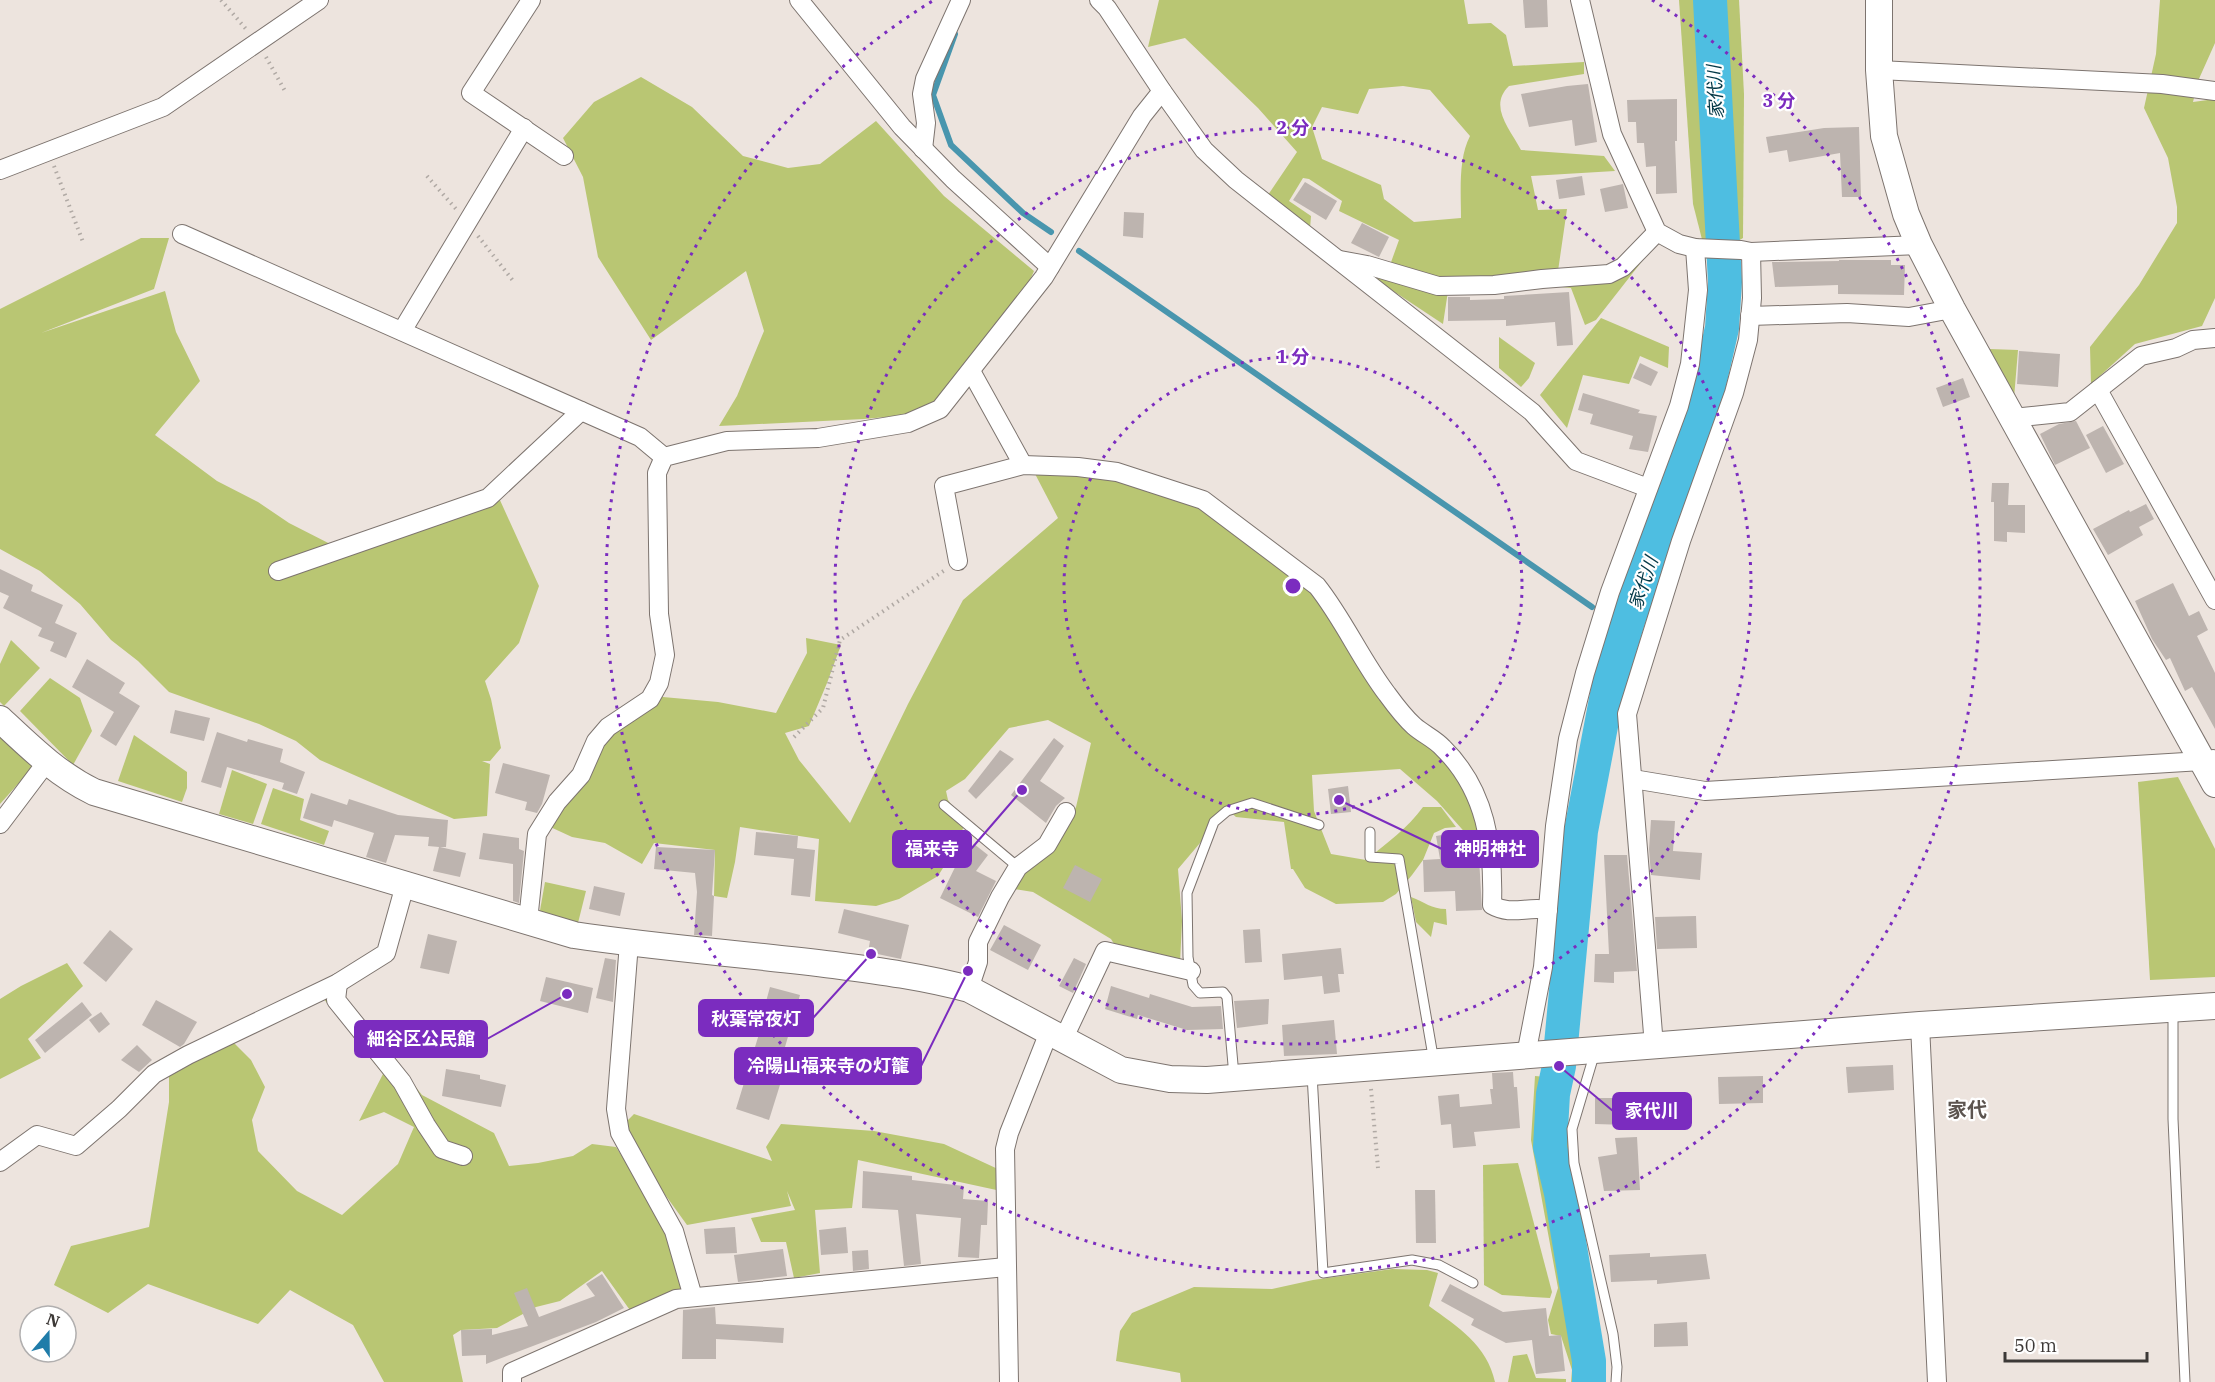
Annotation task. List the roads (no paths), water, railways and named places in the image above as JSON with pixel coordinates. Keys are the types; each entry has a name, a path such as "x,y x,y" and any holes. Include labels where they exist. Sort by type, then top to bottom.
{"street":[{"path":"0,170 163,107 319,0"},
{"path":"531,0 471,93 564,156"},
{"path":"799,0 902,127 953,179 1050,267"},
{"path":"923,149 926,123 922,94 924,79 961,0"},
{"path":"1099,0 1107,8 1204,150 1236,180 1532,412 1576,461 1648,488"},
{"path":"1580,0 1612,134 1657,232 1679,244 1703,249 1746,251 1919,245"},
{"path":"1879,0 1879,70 1884,136 1905,214 1952,309 2208,760 2215,784"},
{"path":"1879,70 2162,84 2215,91"},
{"path":"664,457 727,441 818,438 908,423 940,408 1050,267 1142,116 1162,91"},
{"path":"402,331 524,128"},
{"path":"1335,259 1367,265 1438,286 1494,285 1609,274 1623,267 1657,232"},
{"path":"182,234 640,437 664,457"},
{"path":"1531,1054 1543,967 1555,826 1568,739 1610,592 1679,406 1690,364 1703,249"},
{"path":"1654,1046 1627,714 1681,541 1734,393 1748,340 1750,316 1746,251"},
{"path":"1750,316 1847,313 1909,317 1952,309"},
{"path":"2013,418 2070,412 2141,356 2176,348 2193,340 2215,338"},
{"path":"970,371 1023,465"},
{"path":"2098,390 2215,600"},
{"path":"278,571 488,498 581,411"},
{"path":"528,921 537,834 557,802 581,776 596,741 608,727 651,699 659,683 664,655 658,614 657,473 664,457"},
{"path":"958,561 944,486 1023,465 1078,467 1117,472 1203,500 1317,586 1331,604 1386,694 1412,724 1443,747 1461,769 1478,796 1488,828 1493,876 1492,905 1503,912 1536,908 1548,910"},
{"path":"0,719 46,763 69,780 94,792 574,935 629,944 776,958 929,978 969,989 1105,1063 1137,1074 1170,1079 1207,1080 1920,1025 2215,1006"},
{"path":"1633,779 1705,790 2208,760"},
{"path":"0,824 46,763"},
{"path":"969,989 978,962 978,942 1000,897 1018,867 1047,845 1066,812"},
{"path":"0,1162 38,1135 76,1146 119,1109 153,1074 338,983 386,952 405,885"},
{"path":"629,944 616,1109 620,1133 674,1231 693,1297"},
{"path":"1009,1382 1005,1149 1009,1133 1056,1036 1105,951 1191,971"},
{"path":"338,983 336,1000 402,1083 442,1149 463,1156"},
{"path":"1920,1025 1937,1382"},
{"path":"512,1382 512,1372 676,1299 1006,1267"}],"lane":[{"path":"1234,1078 1227,997 1223,992 1200,993 1193,986 1188,957 1187,892 1214,822 1227,811 1252,802 1319,825"},
{"path":"944,805 1018,867"},
{"path":"1370,832 1370,857 1399,859 1434,1062"},
{"path":"2173,1008 2173,1119 2185,1382"},
{"path":"1588,1050 1572,1129 1574,1163 1613,1334 1617,1367 1616,1382"},
{"path":"1312,1072 1323,1273 1419,1261 1439,1265 1473,1282"}],"waterway":[{"name":"家代川","path":"1589,1382 1589,1361 1561,1193 1550,1147 1553,1094 1559,1066 1581,831 1609,684 1628,621 1708,389 1722,328 1725,282 1710,0"},
{"path":"955,34 933,95 951,145 1023,213 1051,232"},
{"path":"1079,251 1592,607"},
{"path":"1614,617 1628,621"}],"place":[{"name":"福来寺","path":"1022,790"},
{"name":"神明神社","path":"1339,800"},
{"name":"秋葉常夜灯","path":"871,954"},
{"name":"冷陽山福来寺の灯籠","path":"968,971"},
{"name":"細谷区公民館","path":"567,994"},
{"name":"家代川","path":"1559,1066"}],"district":[{"name":"家代","path":"1967,1109"}]}
